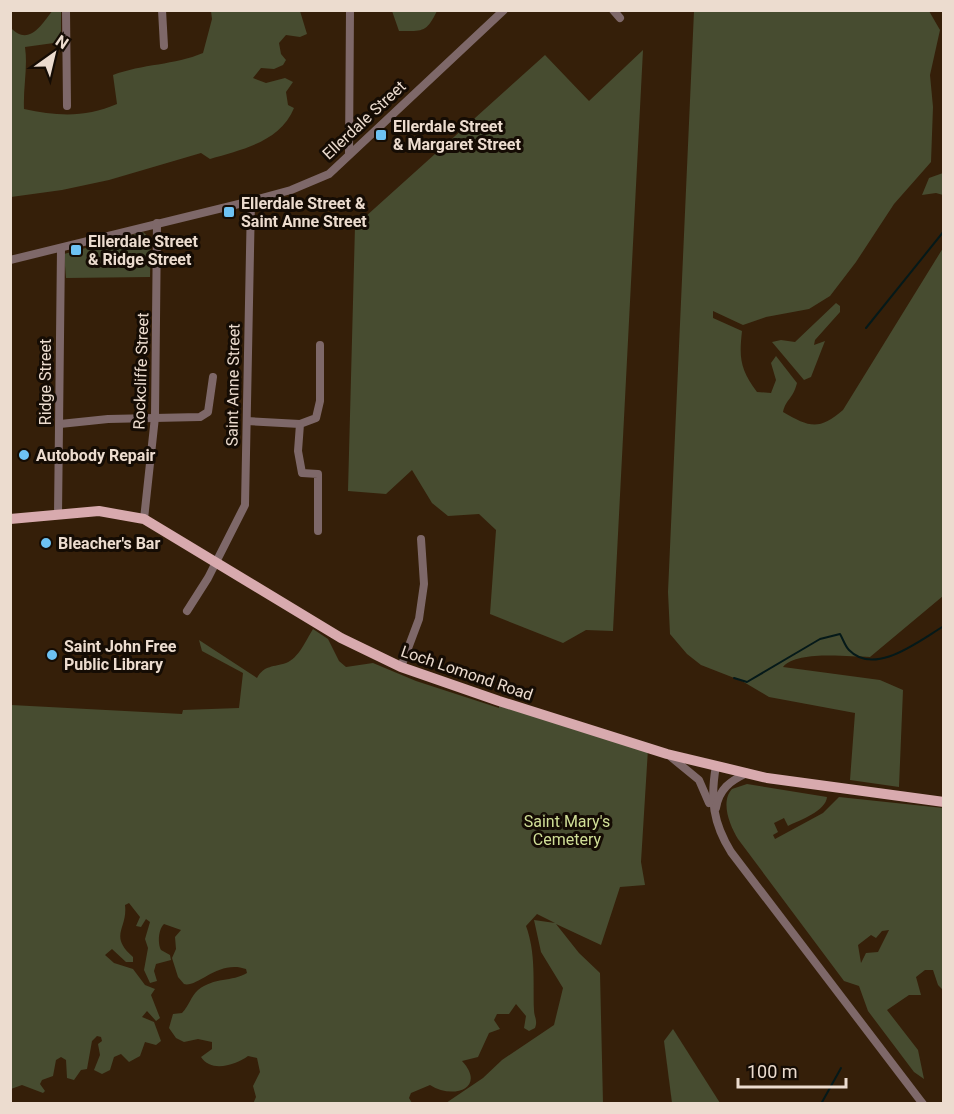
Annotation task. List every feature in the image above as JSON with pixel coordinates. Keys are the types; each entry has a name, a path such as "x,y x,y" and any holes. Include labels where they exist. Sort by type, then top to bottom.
{"main road":[{"name":"Loch Lomond Road","path":"10,519 99,511 144,519 340,638 401,666 499,701 667,754 716,766 839,789 944,802"}],"street":[{"path":"66,10 67,106"},
{"path":"162,10 164,45"},
{"path":"349,154 350,10"},
{"name":"Ellerdale Street","path":"10,260 251,201 291,190 329,174 504,10"},
{"path":"613,10 620,18"},
{"name":"Saint Anne Street","path":"187,611 216,562 245,505 251,201"},
{"name":"Rockcliffe Street","path":"144,519 155,417 157,223"},
{"name":"Ridge Street","path":"58,515 61,249"},
{"path":"247,421 300,424 316,418 320,401 320,345"},
{"path":"60,424 155,417 200,417 208,412 213,376"},
{"path":"300,424 298,451 302,473 318,474 318,531"},
{"path":"401,666 419,619 424,584 421,539"},
{"path":"667,754 699,780 731,852 923,1104"},
{"path":"714,818 712,787 716,766"},
{"path":"714,818 722,790 734,778 748,773"}],"green space":[{"path":"53,10 61,11 61,42 25,47 24,109 48,113 82,114 117,104 113,75 203,53 212,19 211,11 300,11 307,34 300,37 286,35 279,43 281,54 286,60 283,65 274,69 261,68 253,78 266,83 285,78 293,82 286,92 288,105 294,108 280,129 259,142 235,152 210,159 201,153 109,180 62,190 11,197 11,28 24,35 29,34 40,27"},
{"path":"392,10 437,11 430,23 423,29 399,31"},
{"path":"694,11 929,11 940,30 930,75 933,107 931,162 894,204 856,262 830,296 809,309 766,317 743,325 713,311 713,318 742,331 742,363 747,377 757,392 771,393 776,380 771,363 776,356 797,383 783,412 800,421 820,424 835,417 843,410 943,248 943,596 870,657 811,656 800,658 783,667 880,680 903,690 899,787 850,780 855,713 769,697 742,681 701,665 687,654 670,634 668,592"},
{"path":"643,50 613,631 586,630 563,643 490,614 496,530 479,514 448,516 432,503 412,470 386,494 348,491 355,226 545,55 589,101"},
{"path":"943,173 943,195 936,193 922,195 929,178"},
{"path":"143,232 151,239 150,277 66,278 64,254"},
{"path":"836,303 840,306 840,312 815,340 814,345 825,341 811,377 804,380 772,342 781,340 795,342"},
{"name":"Saint Mary's Cemetery","path":"313,629 328,639 339,661 346,667 373,663 416,681 499,708 499,701 648,749 641,862 645,885 620,887 601,945 556,924 579,953 600,973 603,1103 446,1103 483,1078 502,1060 554,1025 563,988 541,952 534,920 555,923 537,914 526,926 533,957 535,1028 529,1031 524,1028 526,1016 516,1004 509,1014 497,1014 494,1020 500,1029 489,1033 478,1057 462,1061 469,1070 471,1078 464,1089 448,1091 430,1085 411,1093 409,1098 412,1103 253,1104 256,1097 253,1086 260,1072 257,1058 248,1056 224,1066 211,1065 201,1057 212,1049 212,1042 198,1039 184,1042 176,1038 169,1028 173,1014 182,1013 198,990 210,983 241,976 247,973 246,969 236,967 218,970 195,982 184,984 178,977 172,958 176,949 175,937 181,930 164,924 160,932 159,944 161,950 170,955 171,960 156,964 154,971 157,981 150,983 144,970 148,948 145,939 150,922 146,919 141,927 136,926 140,917 129,903 125,905 120,937 133,957 133,962 126,962 112,949 105,955 114,963 133,969 145,985 155,989 151,995 160,1018 156,1021 147,1011 142,1017 154,1022 161,1041 156,1045 145,1042 140,1056 129,1062 121,1054 114,1057 110,1070 102,1074 94,1070 100,1055 98,1044 102,1041 101,1037 97,1036 92,1041 87,1069 81,1070 74,1080 67,1078 66,1060 61,1057 56,1060 53,1076 42,1080 40,1084 45,1091 43,1093 22,1085 11,1089 11,705 182,714 183,710 239,708 243,673 202,651 199,640 257,678 270,667 291,661"},
{"path":"747,784 827,797 822,807 805,818 788,826 784,818 774,823 778,832 773,835 775,839 823,813 839,797 943,808 943,990 938,985 933,970 925,970 916,977 921,995 909,995 887,1010 918,1050 924,1079 914,1072 868,1011 859,986 844,981 738,839 729,821 727,807 728,794 732,789","holes":["889,930 878,952 866,953 861,963 858,945 871,935 876,938 882,931"]},
{"path":"673,1029 720,1103 672,1103 664,1041"}],"waterway":[{"path":"866,328 944,231"},
{"path":"734,678 747,682 820,639 840,634 849,650 860,657 871,660 884,658 910,647 944,626"},
{"path":"821,1104 841,1068"}],"place":[{"name":"Ellerdale Street & Margaret Street","path":"381,135"},
{"name":"Ellerdale Street & Saint Anne Street","path":"229,212"},
{"name":"Ellerdale Street & Ridge Street","path":"76,250"},
{"name":"Autobody Repair","path":"24,455"},
{"name":"Bleacher's Bar","path":"46,543"},
{"name":"Saint John Free Public Library","path":"52,655"}]}
